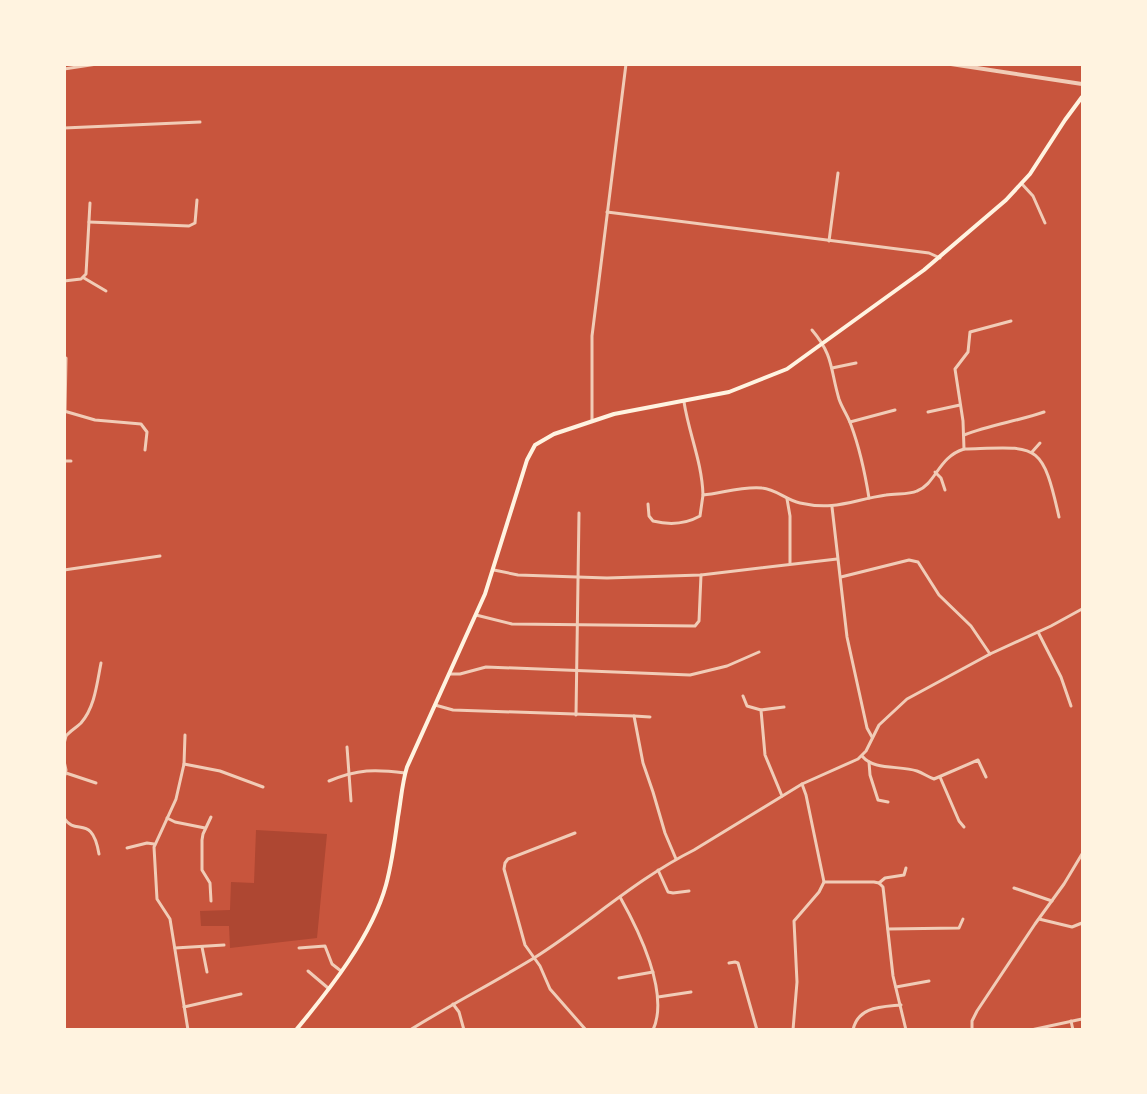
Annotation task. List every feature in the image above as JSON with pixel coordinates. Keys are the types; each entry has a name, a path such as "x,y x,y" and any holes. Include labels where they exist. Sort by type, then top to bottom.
{"main road":[{"path":"296,1029 341,971 371,921 382,897 395,840 405,773 494,570 527,460 536,445 554,434 592,421 626,411 729,392 779,373 940,258 1006,200 1022,184 1083,97"}],"street":[{"path":"64,69 97,64"},
{"path":"592,421 592,336 626,64"},
{"path":"951,64 1083,84"},
{"path":"64,128 200,122"},
{"path":"829,241 838,173"},
{"path":"1022,184 1033,196 1045,223"},
{"path":"89,222 189,226 195,223 197,200"},
{"path":"84,278 87,269 90,203"},
{"path":"607,212 929,253 940,258"},
{"path":"64,281 84,278 106,291"},
{"path":"964,449 955,369 968,352 970,332 1011,321"},
{"path":"812,330 823,342 830,357 840,400 860,451 869,498"},
{"path":"66,358 65,411 95,420 141,424 147,432 145,450"},
{"path":"832,368 856,363"},
{"path":"648,504 649,516 653,521 671,524 700,516 703,495 702,479 684,402"},
{"path":"928,412 960,405"},
{"path":"850,422 896,410"},
{"path":"964,435 990,425 1029,418 1044,412"},
{"path":"1032,452 1040,443"},
{"path":"703,495 760,488 809,505 832,507 869,498 920,490 928,483 944,460 957,451 1016,447 1032,452 1046,466 1059,517"},
{"path":"64,461 71,461"},
{"path":"935,472 941,478 945,490"},
{"path":"788,499 790,564"},
{"path":"832,507 847,637 867,728 872,737"},
{"path":"576,715 579,513"},
{"path":"64,570 160,556"},
{"path":"494,570 519,575 578,578 701,575 837,559"},
{"path":"841,577 909,560 918,562 939,595 971,626 990,654"},
{"path":"476,615 512,624 695,626 699,621 701,575"},
{"path":"410,1029 534,958 676,859 801,784 852,763 862,756 879,725 907,699 990,654 1083,609"},
{"path":"1038,632 1071,706"},
{"path":"449,674 460,674 486,667 690,675 727,666 759,652"},
{"path":"64,744 66,736 79,725 88,711 101,663"},
{"path":"743,696 747,706 760,710 784,707"},
{"path":"435,705 453,710 650,717"},
{"path":"760,710 765,755 782,796"},
{"path":"634,716 643,763 667,839 676,859"},
{"path":"185,735 184,764 176,800 154,844 157,899 170,919 188,1029"},
{"path":"347,747 351,801"},
{"path":"862,756 869,762 915,770 934,779 978,760 986,777"},
{"path":"869,762 875,795 878,800 888,802"},
{"path":"64,779 65,763"},
{"path":"184,764 219,771 263,787"},
{"path":"329,781 350,772 372,770 405,773"},
{"path":"66,773 96,783"},
{"path":"940,777 963,827"},
{"path":"793,1029 797,982 794,921 819,892 824,882 806,795 801,784"},
{"path":"211,817 202,840 202,870 210,883 211,901"},
{"path":"64,818 68,823 91,831 97,839 99,854"},
{"path":"167,818 175,822 205,828"},
{"path":"575,833 508,859 504,869 522,938 540,966 550,990 585,1029"},
{"path":"127,848 147,843 154,844"},
{"path":"972,1029 974,1016 1083,854"},
{"path":"824,882 879,883 885,878 904,876 906,868"},
{"path":"658,870 668,892 689,891"},
{"path":"879,883 883,887 896,987 906,1029"},
{"path":"1014,888 1052,901"},
{"path":"620,897 653,972 658,997 658,1017 653,1029"},
{"path":"888,929 959,928 963,919"},
{"path":"1039,919 1072,927 1083,923"},
{"path":"174,948 224,945"},
{"path":"202,946 207,972"},
{"path":"299,948 325,946 332,964 341,971"},
{"path":"729,963 738,963 757,1029"},
{"path":"308,971 328,988"},
{"path":"619,978 653,972"},
{"path":"896,987 929,981"},
{"path":"658,997 691,992"},
{"path":"183,1007 241,994"},
{"path":"453,1004 459,1012 464,1029"},
{"path":"854,1029 854,1025 863,1012 901,1005"},
{"path":"1031,1029 1083,1019"},
{"path":"1071,1021 1072,1029"}],"shaded area":[{"path":"256,830 327,834 317,938 230,948 229,926 201,926 200,911 230,910 231,882 254,883"}]}
